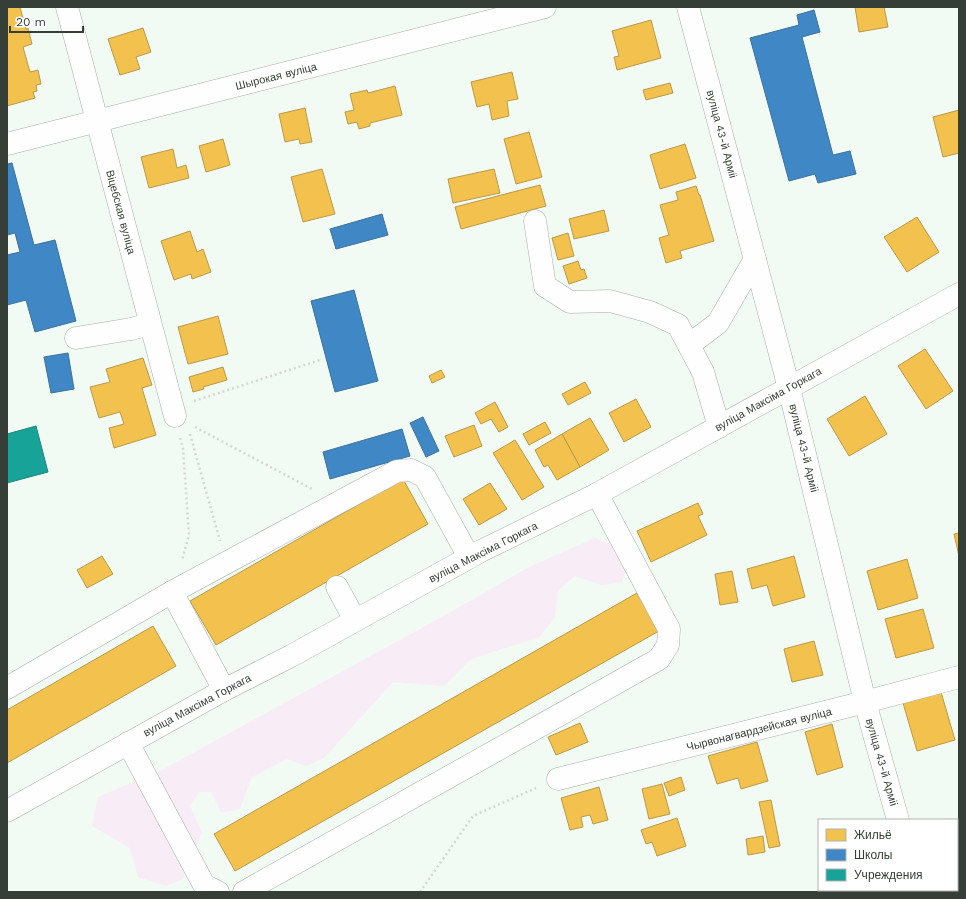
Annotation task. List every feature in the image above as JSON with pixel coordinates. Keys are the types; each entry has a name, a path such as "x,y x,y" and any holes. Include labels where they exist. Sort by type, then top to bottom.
{"street":[{"name":"Віцебская вуліца","path":"67,7 150,324 178,415"},
{"name":"Шырокая вуліца","path":"7,144 544,7"},
{"name":"вуліца 43-й Арміі","path":"688,7 789,388 865,702 898,819"},
{"path":"535,221 545,286 570,302 610,301 650,312 678,325 703,372 719,427"},
{"path":"689,345 718,323 755,259"},
{"name":"вуліца Максіма Горкага","path":"7,811 224,690 291,656 469,557 597,494 959,294"},
{"path":"76,338 131,329 150,324"},
{"path":"7,688 172,592 397,471 411,470 425,477 469,557"},
{"path":"244,892 659,659 668,645 669,629 597,494"},
{"path":"337,587 355,620"},
{"path":"172,592 224,690"},
{"name":"Чырвонагвардзейская вуліца","path":"558,779 959,677"},
{"path":"128,743 204,885 218,892"}],"path":[{"path":"178,415 320,360"},
{"path":"178,415 338,503"},
{"path":"178,415 226,563"},
{"path":"172,592 189,535 183,448 178,415"},
{"path":"420,892 473,816 558,779"}],"shaded area":[{"path":"595,538 619,548 627,567 622,582 602,585 575,576 558,591 555,617 540,637 471,659 444,686 393,682 324,758 306,766 287,759 252,777 240,809 221,813 211,792 199,792 190,806 202,832 183,879 166,886 138,877 130,848 92,826 98,797 162,770 449,613 529,567"}],"building: Жильё":[{"path":"7,7 20,7 32,44 23,47 30,72 38,70 41,84 36,85 37,91 33,92 35,98 7,106"},
{"path":"855,7 884,7 888,27 859,32"},
{"path":"651,20 661,58 617,70 614,57 619,56 612,31"},
{"path":"143,28 151,52 136,57 140,69 120,75 108,39"},
{"path":"512,72 518,99 507,101 509,116 492,120 489,104 477,107 471,82"},
{"path":"670,83 673,93 646,100 643,90"},
{"path":"395,86 402,115 370,123 370,126 359,129 357,122 348,124 345,112 354,110 350,94 367,90 368,93"},
{"path":"305,108 312,142 300,144 299,139 285,142 279,114"},
{"path":"959,110 959,153 943,157 933,117"},
{"path":"529,132 542,177 516,184 504,139"},
{"path":"223,139 230,165 206,172 199,146"},
{"path":"685,144 696,178 660,189 650,155"},
{"path":"173,149 177,168 186,165 189,178 149,188 141,157"},
{"path":"322,169 335,214 303,222 291,177"},
{"path":"494,169 500,193 453,203 448,179"},
{"path":"540,185 546,206 461,229 455,207"},
{"path":"696,186 714,241 680,251 682,258 666,263 659,238 669,235 660,205 678,200 676,192"},
{"path":"604,210 609,231 574,239 569,219"},
{"path":"917,217 939,252 907,272 884,237"},
{"path":"190,231 197,252 203,249 211,272 192,279 191,274 174,280 161,241"},
{"path":"568,233 574,256 558,260 552,238"},
{"path":"578,261 581,270 584,269 587,278 569,284 563,266"},
{"path":"218,316 228,354 188,364 178,327"},
{"path":"925,349 953,391 926,409 898,366"},
{"path":"143,358 152,385 142,388 156,435 114,448 109,428 124,424 120,412 99,418 90,387 110,382 106,369"},
{"path":"223,367 227,380 203,387 204,389 193,392 189,377"},
{"path":"441,370 445,377 432,383 429,376"},
{"path":"585,382 591,393 568,405 562,394"},
{"path":"865,396 887,434 849,456 827,419"},
{"path":"636,399 651,427 624,442 609,413"},
{"path":"495,402 508,427 499,432 491,419 481,424 475,413"},
{"path":"590,418 609,450 580,467 562,434"},
{"path":"545,422 551,433 529,445 523,434"},
{"path":"474,425 482,446 454,457 445,436"},
{"path":"562,434 580,467 557,480 548,465 544,467 535,450"},
{"path":"515,440 544,487 522,500 493,453"},
{"path":"403,479 428,524 216,645 190,601"},
{"path":"490,483 507,509 479,525 463,499"},
{"path":"698,503 703,514 698,516 707,535 651,562 637,531"},
{"path":"959,533 959,556 954,534"},
{"path":"102,556 113,574 87,588 77,570"},
{"path":"794,556 805,597 773,606 767,585 752,589 747,569"},
{"path":"907,559 918,598 878,610 867,571"},
{"path":"732,571 738,602 720,605 715,574"},
{"path":"637,593 659,631 235,871 214,834"},
{"path":"923,609 934,648 896,658 885,619"},
{"path":"153,626 176,666 7,763 7,710"},
{"path":"814,641 823,675 792,682 784,649"},
{"path":"941,692 955,740 917,751 903,703"},
{"path":"580,723 588,742 556,755 548,737"},
{"path":"832,724 843,767 817,775 805,732"},
{"path":"757,742 768,781 741,789 738,778 717,784 708,756"},
{"path":"681,777 685,790 669,796 664,783"},
{"path":"662,784 670,814 649,819 642,789"},
{"path":"599,787 608,820 593,824 590,815 581,817 583,827 570,830 561,798"},
{"path":"771,800 780,846 769,848 759,802"},
{"path":"677,818 686,846 657,856 652,842 646,844 641,830"},
{"path":"763,836 765,852 748,855 746,839"},
{"path":"846,891 876,891 872,892"}],"building: Школы":[{"path":"814,10 820,32 802,37 833,155 850,151 856,174 818,183 815,174 789,181 750,38 799,25 797,15"},
{"path":"12,163 34,245 55,240 76,321 35,332 26,300 7,305 7,255 20,252 15,233 7,235 7,164"},
{"path":"382,214 388,235 336,249 330,229"},
{"path":"354,290 378,381 335,392 311,301"},
{"path":"68,353 74,389 51,393 44,357"},
{"path":"423,417 439,451 426,457 410,423"},
{"path":"402,429 410,456 330,479 323,452"}],"building: Учреждения":[{"path":"36,426 48,472 7,483 7,434"}]}
